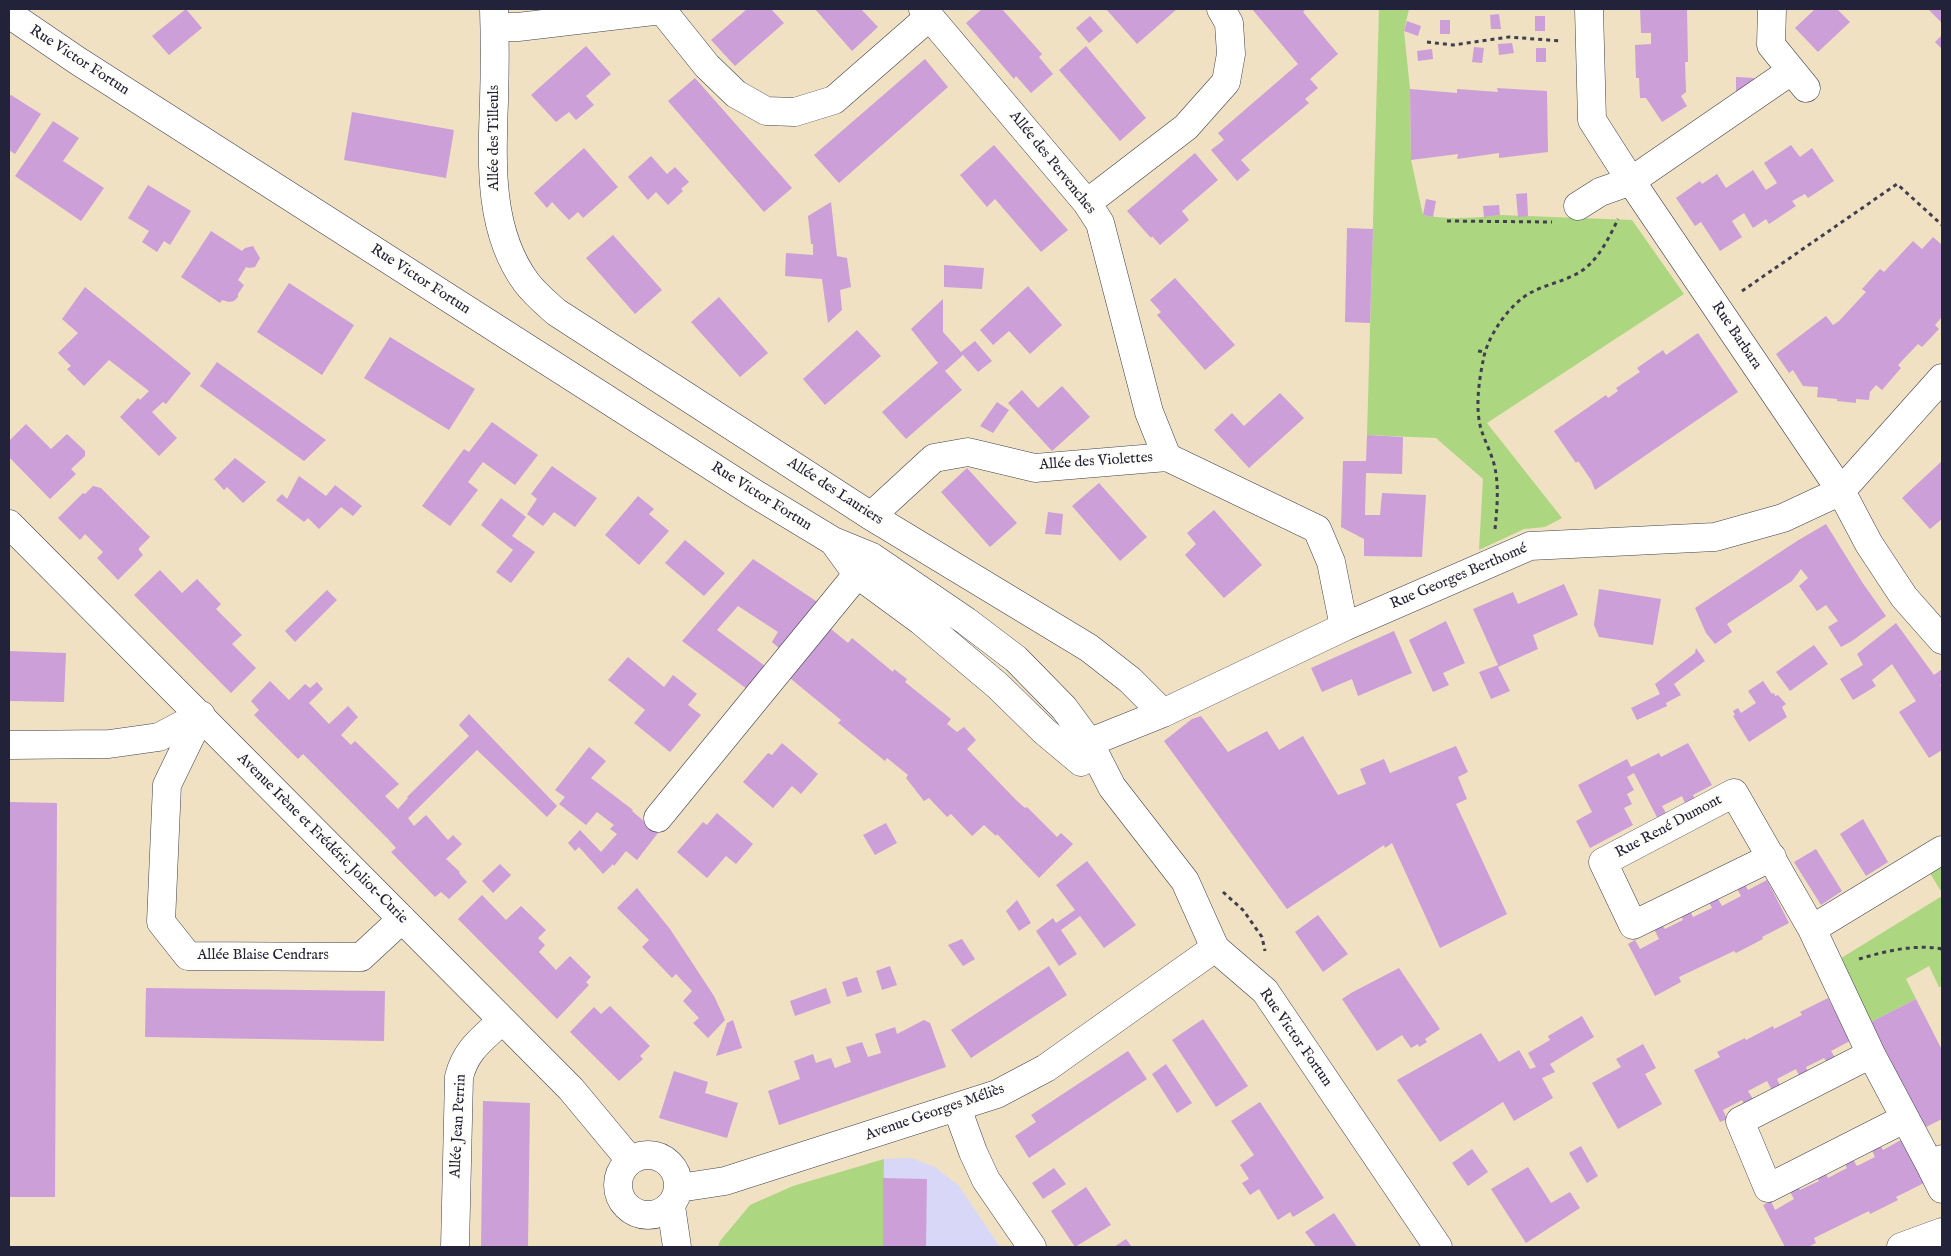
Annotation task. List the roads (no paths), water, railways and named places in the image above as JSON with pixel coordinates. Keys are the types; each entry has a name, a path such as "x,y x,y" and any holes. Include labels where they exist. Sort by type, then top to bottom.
{"street":[{"path":"1087,202 1186,127 1226,82 1231,54 1229,23 1221,9"},
{"name":"Rue Barbara","path":"1589,9 1592,120 1631,181 1841,491 1869,544 1899,589 1942,640"},
{"path":"1578,206 1600,192 1631,181 1799,80 1771,45 1772,9"},
{"path":"494,18 518,27 662,10 707,66 736,94 766,111 795,112 834,100 926,13"},
{"name":"Allée des Pervenches","path":"926,13 1087,202 1100,223 1148,412 1167,457"},
{"name":"Rue Victor Fortun","path":"25,16 86,67 735,482 833,541 864,565 966,621 1016,659 1064,708 1078,746 1185,881 1214,948 1265,991 1438,1247"},
{"name":"Allée des Tilleuls","path":"494,18 494,186 505,240 515,264"},
{"name":"Allée des Lauriers","path":"515,264 526,282 556,312 871,516 1089,648 1130,680 1163,713"},
{"name":"Rue Georges Berthomé","path":"1078,746 1163,713 1344,627 1530,546 1715,537 1783,518 1841,491 1942,378"},
{"name":"Allée des Violettes","path":"871,516 934,458 968,452 1035,468 1167,457 1317,529 1331,562 1344,627"},
{"name":"Avenue Irène et Frédéric Joliot-Curie","path":"9,524 201,715 501,1021 571,1089 630,1160"},
{"path":"658,818 864,565"},
{"path":"9,745 109,744 159,737 201,715"},
{"name":"Allée Blaise Cendrars","path":"201,715 167,786 161,922 188,956 360,957 402,919"},
{"name":"Rue René Dumont","path":"1772,857 1633,925 1603,862 1734,793 1772,857 1821,947 1904,1119 1936,1162 1942,1189"},
{"path":"1821,947 1942,850"},
{"name":"Avenue Georges Méliès","path":"675,1197 998,1094 1046,1068 1214,948"},
{"name":"Allée Jean Perrin","path":"454,1247 459,1077 462,1065 469,1051 501,1021"},
{"path":"1871,1054 1740,1121 1768,1188 1904,1119"},
{"path":"957,1108 973,1152 986,1180 1032,1247"},
{"path":"675,1197 658,1214 641,1216 623,1204 616,1186 620,1171 630,1160 646,1154 661,1157 675,1169 677,1247"},
{"path":"1902,1247 1942,1232"}]}
